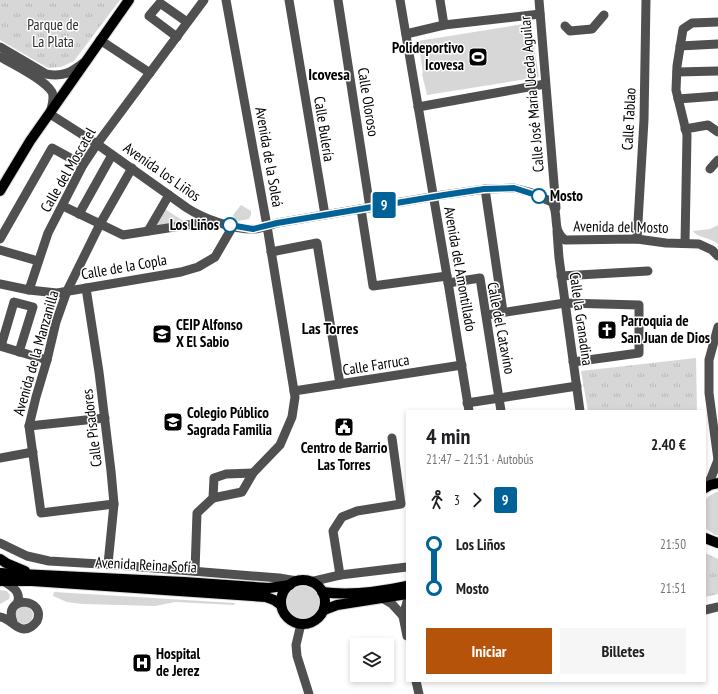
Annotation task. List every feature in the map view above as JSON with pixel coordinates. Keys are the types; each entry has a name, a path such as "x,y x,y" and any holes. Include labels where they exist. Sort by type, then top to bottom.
{"main road":[{"path":"0,191 30,141 129,0"},
{"path":"706,488 718,483"},
{"path":"706,538 717,544"},
{"path":"0,559 32,574"},
{"name":"Avenida Reina Sofía","path":"1,578 32,574 269,588 293,583"},
{"name":"Avenida Reina Sofía","path":"1,578 259,597 274,600 281,606"},
{"path":"310,582 315,584 322,592 325,604 324,610 321,615 312,622 301,624 294,622 283,612 281,606 283,594 293,583 310,582"},
{"path":"322,592 351,594 406,586"},
{"path":"324,610 337,606 406,594"}],"street":[{"name":"Calle del Moscatel","path":"29,290 48,233 83,165 204,0"},
{"name":"Avenida de la Soleá","path":"213,498 242,492 253,473 280,444 292,417 295,397 267,226 226,0"},
{"name":"Calle Bulería","path":"289,0 324,215"},
{"name":"Calle Oloroso","path":"338,0 365,209 373,286 448,280"},
{"name":"Avenida del Amontillado","path":"400,0 448,280 468,407"},
{"path":"440,0 444,25"},
{"name":"Calle José María Uceda Aguilar","path":"539,0 556,209"},
{"name":"Calle Tablao","path":"637,239 644,120 646,0"},
{"path":"176,37 150,16 160,2 187,22"},
{"path":"406,34 444,25 540,14"},
{"path":"565,26 570,31 592,29 604,14"},
{"path":"685,243 686,135 676,90 680,46 683,29 692,24 718,22"},
{"path":"100,40 150,73"},
{"path":"680,46 718,44"},
{"path":"0,47 46,74 52,75 69,73 88,59"},
{"path":"0,56 40,81 52,92 53,97 50,114"},
{"path":"677,72 718,71"},
{"path":"418,107 545,84"},
{"path":"678,99 718,96"},
{"name":"Avenida los Liños","path":"50,114 112,154 195,213 214,221 233,226 253,229 267,226"},
{"path":"685,129 708,124 718,132"},
{"path":"0,238 52,148 83,165"},
{"path":"79,214 112,154"},
{"path":"710,169 718,160"},
{"name":"Avenida de la Manzanilla","path":"114,504 41,513 29,426 56,322 67,291 100,224 132,168"},
{"name":"Avenida del Mosto","path":"267,226 277,223 484,189 514,188 529,192 552,202 556,209 557,231 565,240 637,239 666,243 699,244 712,250 718,256"},
{"path":"484,189 503,312"},
{"path":"148,231 169,195"},
{"path":"63,206 123,235 214,221"},
{"name":"Calle de la Copla","path":"0,284 29,290 57,293 182,272 198,267 215,257 233,226"},
{"name":"Calle la Granadina","path":"557,231 561,276 580,410"},
{"path":"271,252 317,244 340,384"},
{"path":"0,250 38,261"},
{"path":"561,276 648,271"},
{"name":"Calle del Catavino","path":"448,280 480,278 501,410"},
{"name":"Calle Pisadores","path":"86,288 100,372 114,504 108,564"},
{"path":"19,352 33,307 14,302 0,346 19,352 47,360"},
{"path":"487,315 565,303 639,305 639,354 573,362"},
{"path":"706,486 718,460 709,393 709,360 718,327"},
{"name":"Calle Farruca","path":"294,391 462,365"},
{"path":"468,407 499,398 577,386"},
{"path":"29,426 105,418"},
{"path":"340,575 333,531 342,517 357,511 401,504 392,438"},
{"path":"0,458 33,452"},
{"path":"195,571 197,513 213,498 214,478 226,474 253,473"},
{"path":"0,543 37,559 49,561 108,564 279,578 293,583"},
{"path":"310,582 340,575 406,567"},
{"path":"1,578 14,588 18,594 19,598 11,614 13,622"},
{"path":"382,598 392,604 403,616"},
{"path":"0,613 22,602 31,603 37,610 38,619 35,624 28,628 20,628 4,617 0,617"},
{"path":"406,606 403,616 406,631"},
{"path":"706,610 718,607"},
{"path":"301,624 296,645 297,656 309,694"},
{"path":"416,682 419,694"}],"green space":[{"name":"Parque de La Plata","path":"0,0 120,0 74,61 61,67 48,68 0,40"},
{"name":"Polideportivo Icovesa","path":"530,23 539,77 427,95 422,74 418,41"},
{"path":"241,205 251,211 251,215 249,219 238,221 233,215"},
{"path":"165,209 185,222 156,226"},
{"path":"718,225 718,244 697,235 693,231 710,229"},
{"path":"696,358 697,410 588,410 581,371"},
{"path":"718,492 718,535 715,535 706,529 706,499"},
{"path":"706,553 718,559 718,594 706,597"},
{"path":"303,586 315,591 320,603 315,615 303,620 291,615 286,603 291,591"},
{"path":"0,590 7,591 10,595 9,599 0,604"},
{"path":"54,592 235,603 234,605 175,602 155,606 82,604 67,602 53,596"},
{"path":"20,606 28,606 33,611 31,622 28,624 20,624 15,619 15,611"}],"bus line":[{"name":"9","path":"230,225 253,229 277,223 484,189 514,188 539,196"}],"place":[{"name":"Polideportivo Icovesa","path":"478,57"},
{"name":"Mosto","path":"539,196"},
{"name":"Los Liños","path":"230,225"},
{"name":"Parroquia de San Juan de Dios","path":"607,330"},
{"name":"CEIP Alfonso X El Sabio","path":"162,334"},
{"name":"Colegio Público Sagrada Familia","path":"173,422"},
{"name":"Centro de Barrio Las Torres","path":"344,427"},
{"name":"Hospital de Jerez","path":"142,663"}],"district":[{"name":"Icovesa","path":"329,74"},
{"name":"Las Torres","path":"330,328"}]}
